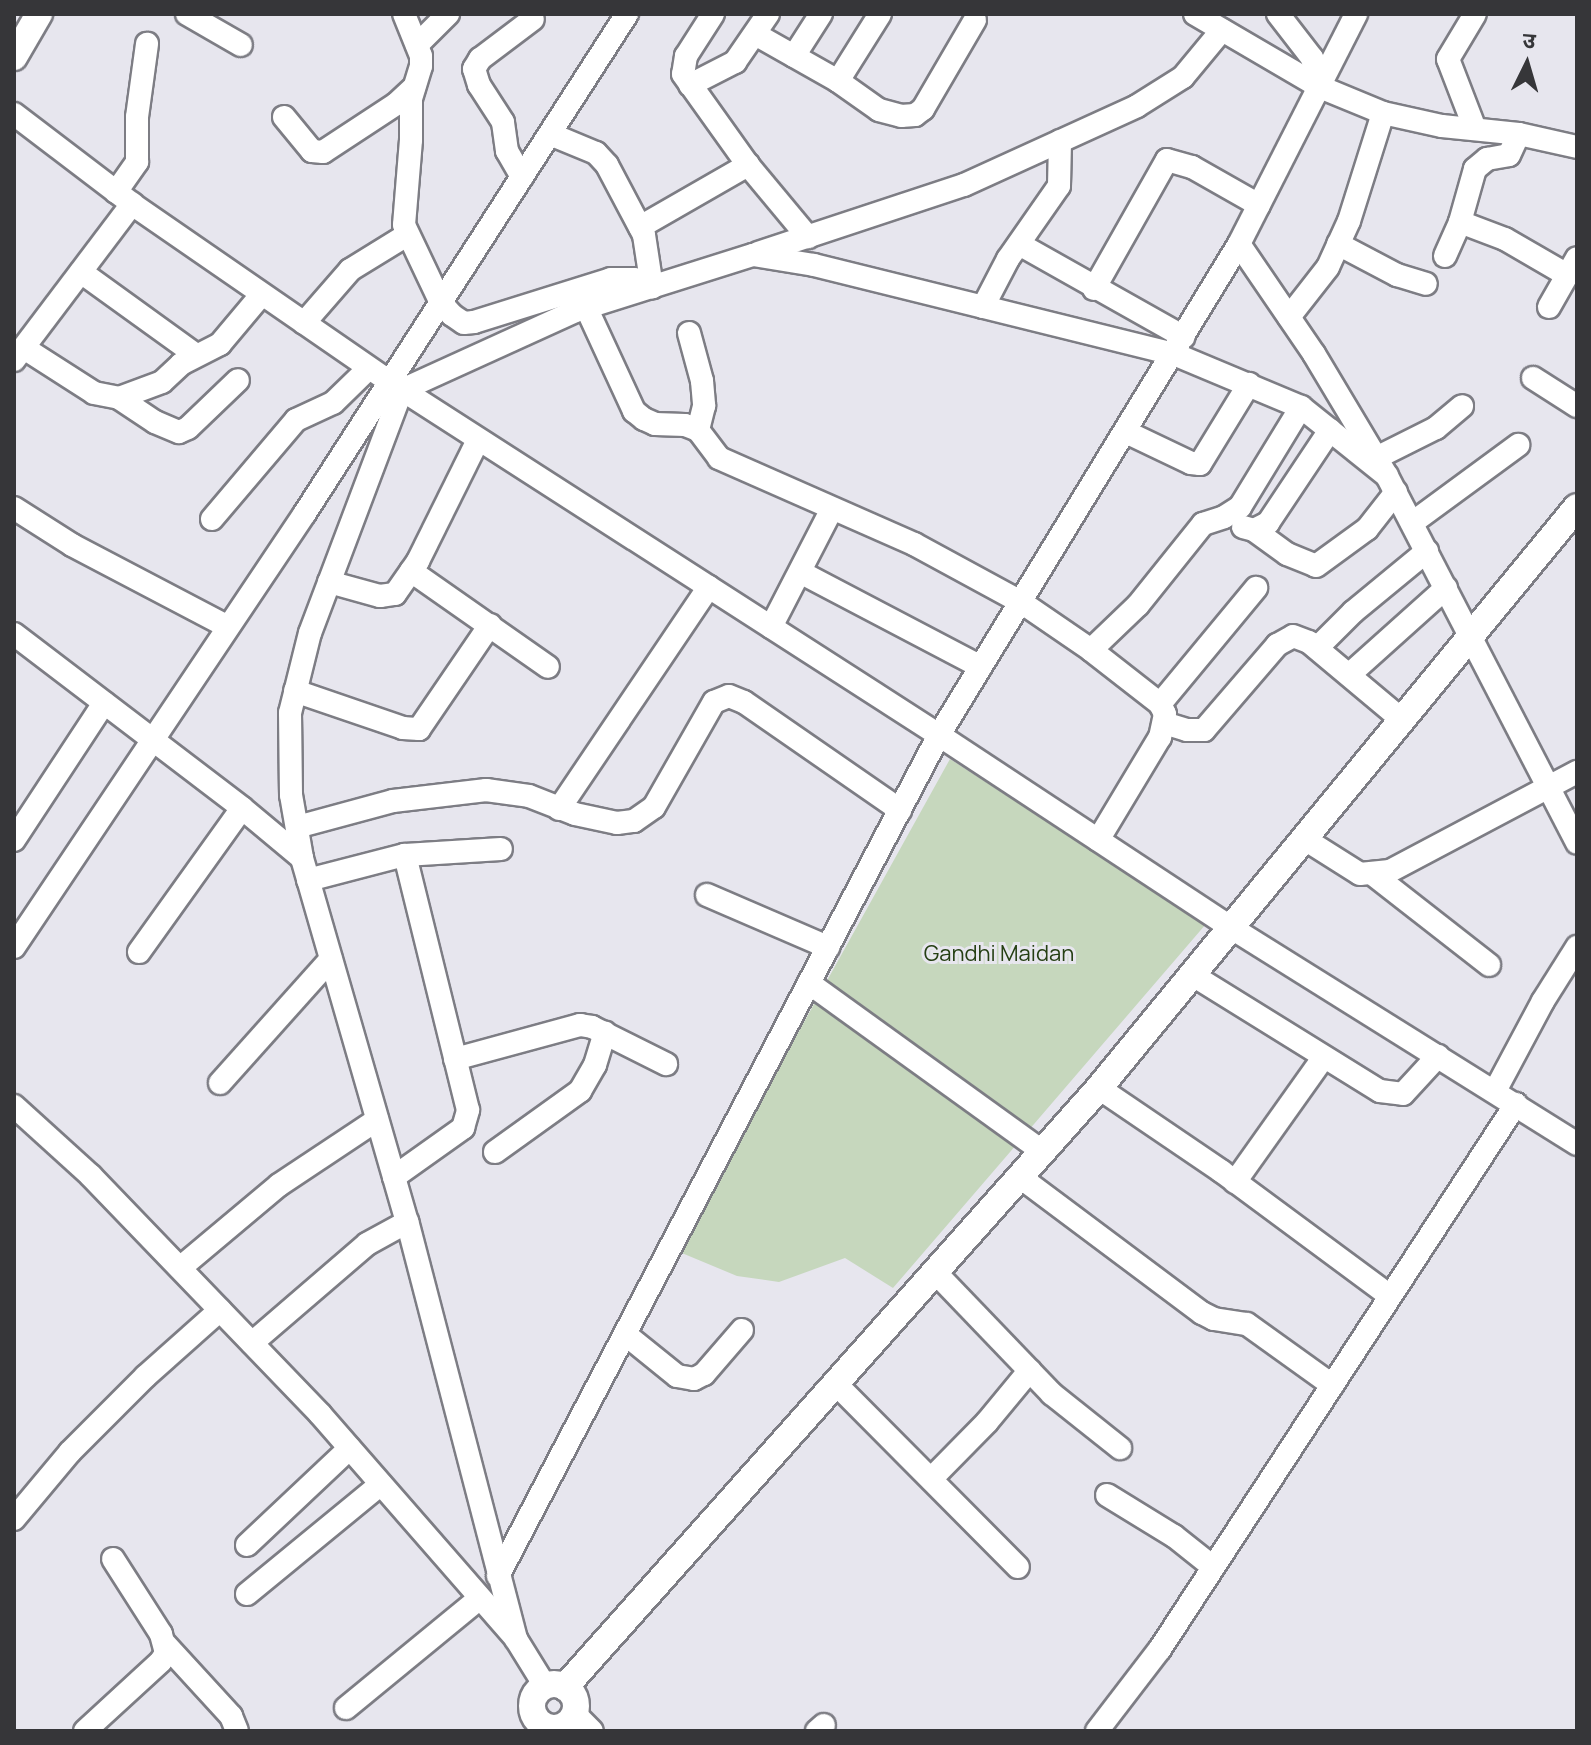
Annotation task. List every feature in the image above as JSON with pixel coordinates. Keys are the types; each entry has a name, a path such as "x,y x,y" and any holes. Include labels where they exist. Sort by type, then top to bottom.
{"street":[{"path":"14,57 39,14"},
{"path":"187,14 241,45"},
{"path":"404,14 417,45 421,66 414,87 403,206 407,235 441,303 464,323 611,279 634,279 652,287"},
{"path":"417,45 448,14"},
{"path":"14,947 228,627 396,386 441,303 627,14"},
{"path":"713,14 686,56 683,74 748,165 808,237"},
{"path":"690,85 735,62 768,14"},
{"path":"794,56 821,14"},
{"path":"838,81 880,14"},
{"path":"1195,14 1320,87 1383,113 1519,134 1577,147"},
{"path":"1278,14 1312,58 1320,87"},
{"path":"498,1576 939,735 1239,244 1356,14"},
{"path":"1475,14 1448,59 1475,129"},
{"path":"522,177 507,151 503,122 479,85 474,69 480,59 533,19"},
{"path":"755,34 838,81 879,110 901,116 915,115 923,109 975,20"},
{"path":"516,1639 407,1222 302,858 288,744 295,691 310,633 396,386 586,307 964,185 1137,106 1183,77 1222,30"},
{"path":"147,44 137,117 137,162 124,198 81,272 19,354 94,393 119,398 155,422 179,432 188,428 238,380"},
{"path":"284,117 312,151 323,152 396,104 414,87"},
{"path":"1289,317 1319,280 1338,244 1383,113"},
{"path":"14,114 124,198 396,386 939,735 1230,927 1577,1144"},
{"path":"550,134 602,158 640,227 647,247 652,287"},
{"path":"1445,256 1460,222 1475,169 1487,159 1509,155 1519,134"},
{"path":"983,307 1019,244 1059,186 1060,141"},
{"path":"1094,289 1167,160 1192,167 1259,205"},
{"path":"640,227 748,165"},
{"path":"1460,222 1572,266 1549,307"},
{"path":"304,323 350,270 407,235"},
{"path":"1019,244 1179,345 1249,384 1301,407 1386,475"},
{"path":"1239,244 1289,317 1386,475 1577,843"},
{"path":"1338,244 1397,275 1426,284"},
{"path":"753,255 814,265 983,307 1179,345"},
{"path":"81,272 196,355"},
{"path":"119,398 162,382 196,355 220,344 262,294"},
{"path":"586,307 634,411 655,424 685,425 698,430 719,458 914,544 1021,602 1091,650 1162,714 1187,730 1204,730 1284,638 1299,637 1350,674 1401,719"},
{"path":"689,333 702,381 704,406 698,430"},
{"path":"212,519 296,420 333,403 369,368"},
{"path":"1533,378 1577,406"},
{"path":"1126,432 1191,463 1200,464 1249,384"},
{"path":"1224,517 1254,530 1287,554 1316,566 1367,529 1386,475 1462,406"},
{"path":"1091,650 1148,594 1203,524 1224,517 1240,507 1301,407"},
{"path":"1254,530 1273,517 1330,430"},
{"path":"329,582 388,597 411,571 478,440"},
{"path":"1412,523 1518,445"},
{"path":"14,1106 90,1175 350,1448 555,1686 574,1698 583,1722 545,1728 532,1702 555,1686 836,1384 1099,1088 1577,507"},
{"path":"14,508 72,545 228,627"},
{"path":"771,627 832,509"},
{"path":"1317,648 1353,612 1427,551"},
{"path":"411,571 548,667"},
{"path":"800,572 981,667"},
{"path":"559,809 709,587"},
{"path":"1098,840 1160,737 1162,714 1256,588"},
{"path":"1350,674 1446,588"},
{"path":"295,691 403,728 419,729 490,625"},
{"path":"14,634 242,808 302,858"},
{"path":"297,827 393,801 486,790 529,796 559,809 617,823 646,816 714,702 729,696 756,710 900,810"},
{"path":"14,840 104,703"},
{"path":"1374,875 1390,871 1577,772"},
{"path":"139,952 242,808"},
{"path":"1303,838 1344,866 1374,875 1489,965"},
{"path":"308,880 405,855 501,849"},
{"path":"394,1177 456,1134 468,1120 405,855"},
{"path":"707,895 828,947"},
{"path":"1495,1091 1543,1001 1577,947"},
{"path":"220,1083 331,959"},
{"path":"1191,974 1323,1058 1392,1095 1409,1090 1438,1056"},
{"path":"809,983 1042,1151"},
{"path":"455,1059 568,1027 592,1027 666,1064"},
{"path":"495,1152 580,1091 595,1065 605,1033"},
{"path":"1235,1182 1323,1058"},
{"path":"1099,1088 1235,1182 1390,1296"},
{"path":"1097,1731 1160,1649 1516,1104"},
{"path":"180,1268 279,1185 377,1120"},
{"path":"1020,1177 1202,1313 1247,1324 1332,1385"},
{"path":"252,1343 367,1244 407,1222"},
{"path":"935,1272 1052,1394 1120,1448"},
{"path":"14,1519 92,1430 220,1310"},
{"path":"625,1334 677,1376 694,1379 704,1374 742,1330"},
{"path":"931,1479 987,1422 1030,1370"},
{"path":"836,1384 1018,1567"},
{"path":"247,1545 350,1448"},
{"path":"247,1594 381,1484"},
{"path":"1107,1495 1174,1536 1213,1567"},
{"path":"113,1559 165,1644 239,1729"},
{"path":"346,1708 480,1598"},
{"path":"85,1731 161,1661 165,1644"}],"green space":[{"name":"Gandhi Maidan","path":"950,759 1206,924 893,1288 845,1258 779,1282 737,1276 677,1251"}]}
